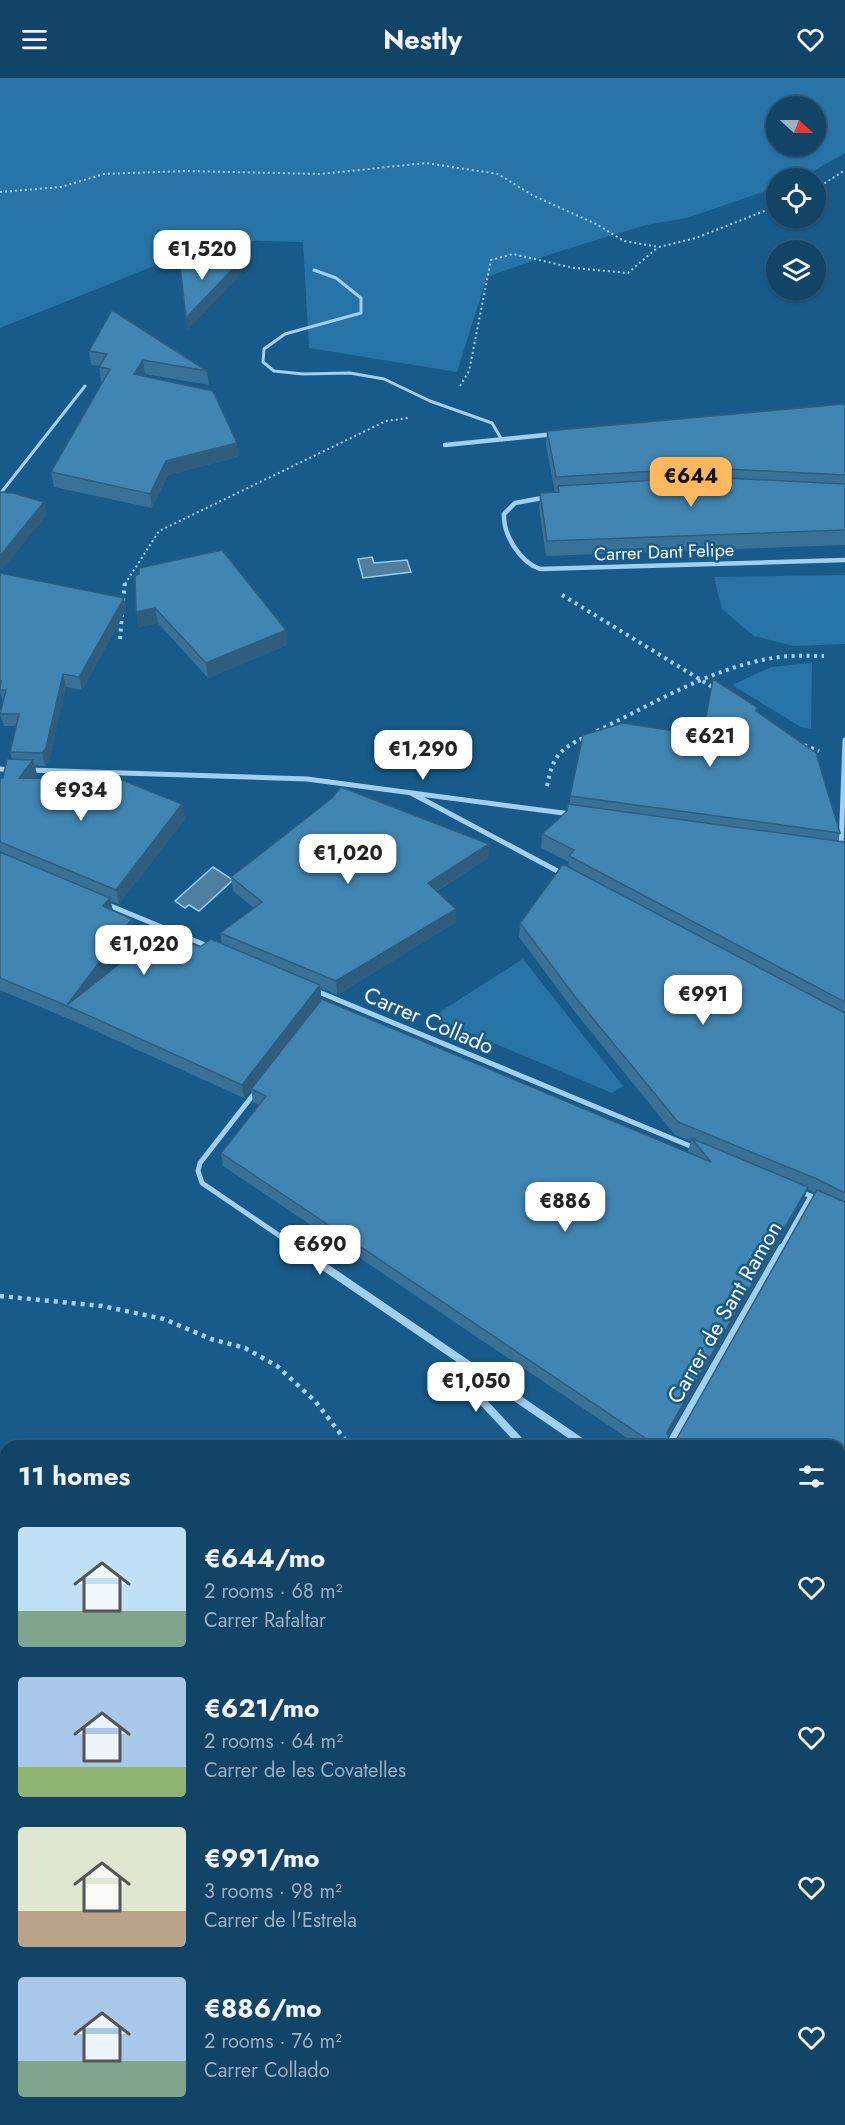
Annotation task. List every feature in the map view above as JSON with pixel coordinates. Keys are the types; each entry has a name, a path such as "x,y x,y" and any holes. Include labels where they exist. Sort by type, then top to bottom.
{"street":[{"path":"445,445 561,434"},
{"name":"Carrer Dant Felipe","path":"556,496 516,501 508,506 505,514 504,530 525,562 540,569 845,560"},
{"path":"830,850 843,852 845,740"},
{"path":"0,769 307,779 577,815"},
{"path":"407,791 573,880"},
{"path":"99,901 219,951"},
{"name":"Carrer Collado","path":"307,988 701,1151"},
{"path":"322,1006 329,997"},
{"path":"265,1080 200,1163 199,1178 210,1189 363,1290 579,1440"},
{"path":"789,1187 828,1204"},
{"name":"Carrer de Sant Ramon","path":"672,1440 810,1196"},
{"path":"458,1358 484,1403 518,1440"}],"lane":[{"path":"314,270 336,278 361,298 360,313 285,334 264,349 263,362 274,371 303,374 350,373 384,379 430,401 492,423 502,440"},
{"path":"0,494 85,387"}],"path":[{"path":"0,192 13,188 59,187 104,172 119,174 208,171 321,174 426,163 498,174 532,195 596,224 624,241 659,247 696,238 766,210"},
{"path":"826,182 845,170"},
{"path":"467,414 455,396 470,371 491,260 513,254 574,268 628,273 659,247"},
{"path":"120,639 124,581 159,531 386,420 409,418"},
{"path":"561,594 724,694"},
{"path":"542,810 554,757 562,748 704,681 770,658 824,656"},
{"path":"800,744 844,757"},
{"path":"0,1296 102,1306 164,1319 211,1339 245,1348 277,1366 315,1401 345,1440"}],"shaded area":[{"path":"0,78 845,78 845,153 819,168 766,168 766,191 687,218 646,225 554,253 487,277 457,372 309,348 303,242 218,240 0,328"},
{"path":"372,557 374,563 407,560 411,572 363,578 358,559"},
{"path":"845,575 845,644 793,646 754,636 722,609 714,577"},
{"path":"812,663 811,729 801,727 732,685 771,667"},
{"path":"213,867 233,880 199,911 189,905 185,908 175,901"},
{"path":"523,959 623,1086 612,1093 432,1017"}],"building":[{"path":"241,260 186,318 180,265"},
{"path":"112,310 207,371 143,360 134,374 213,391 237,443 166,461 150,494 51,472 110,369 99,367 107,354 89,351"},
{"path":"845,405 845,475 706,468 556,477 547,431"},
{"path":"705,477 845,484 845,530 547,541 540,493 559,492 558,486"},
{"path":"0,492 13,493 44,502 0,556"},
{"path":"222,550 286,630 206,663 155,608 136,612 135,576 139,574 139,568"},
{"path":"0,573 124,598 79,677 63,674 46,748 42,753 10,752 19,714 0,714 6,690 0,690"},
{"path":"713,679 757,707 756,711 816,753 840,833 570,796 583,735 623,723 680,732 681,728 703,732"},
{"path":"7,759 33,760 19,778 122,780 182,804 116,890 0,842 0,778 3,778"},
{"path":"341,787 489,844 428,883 456,909 336,981 220,933 262,902 231,877 332,798"},
{"path":"568,804 845,842 845,1002 569,856 574,850 542,834 567,811"},
{"path":"0,852 110,898 103,906 132,919 67,1005 161,931 200,947 211,939 320,985 242,1085 0,978"},
{"path":"563,864 845,1013 845,1193 817,1179 678,1122 576,998 520,923"},
{"path":"322,999 711,1162 691,1138 808,1187 667,1432 669,1440 648,1440 221,1153 266,1096 251,1089"},
{"path":"817,1190 845,1202 845,1440 676,1440"}]}
